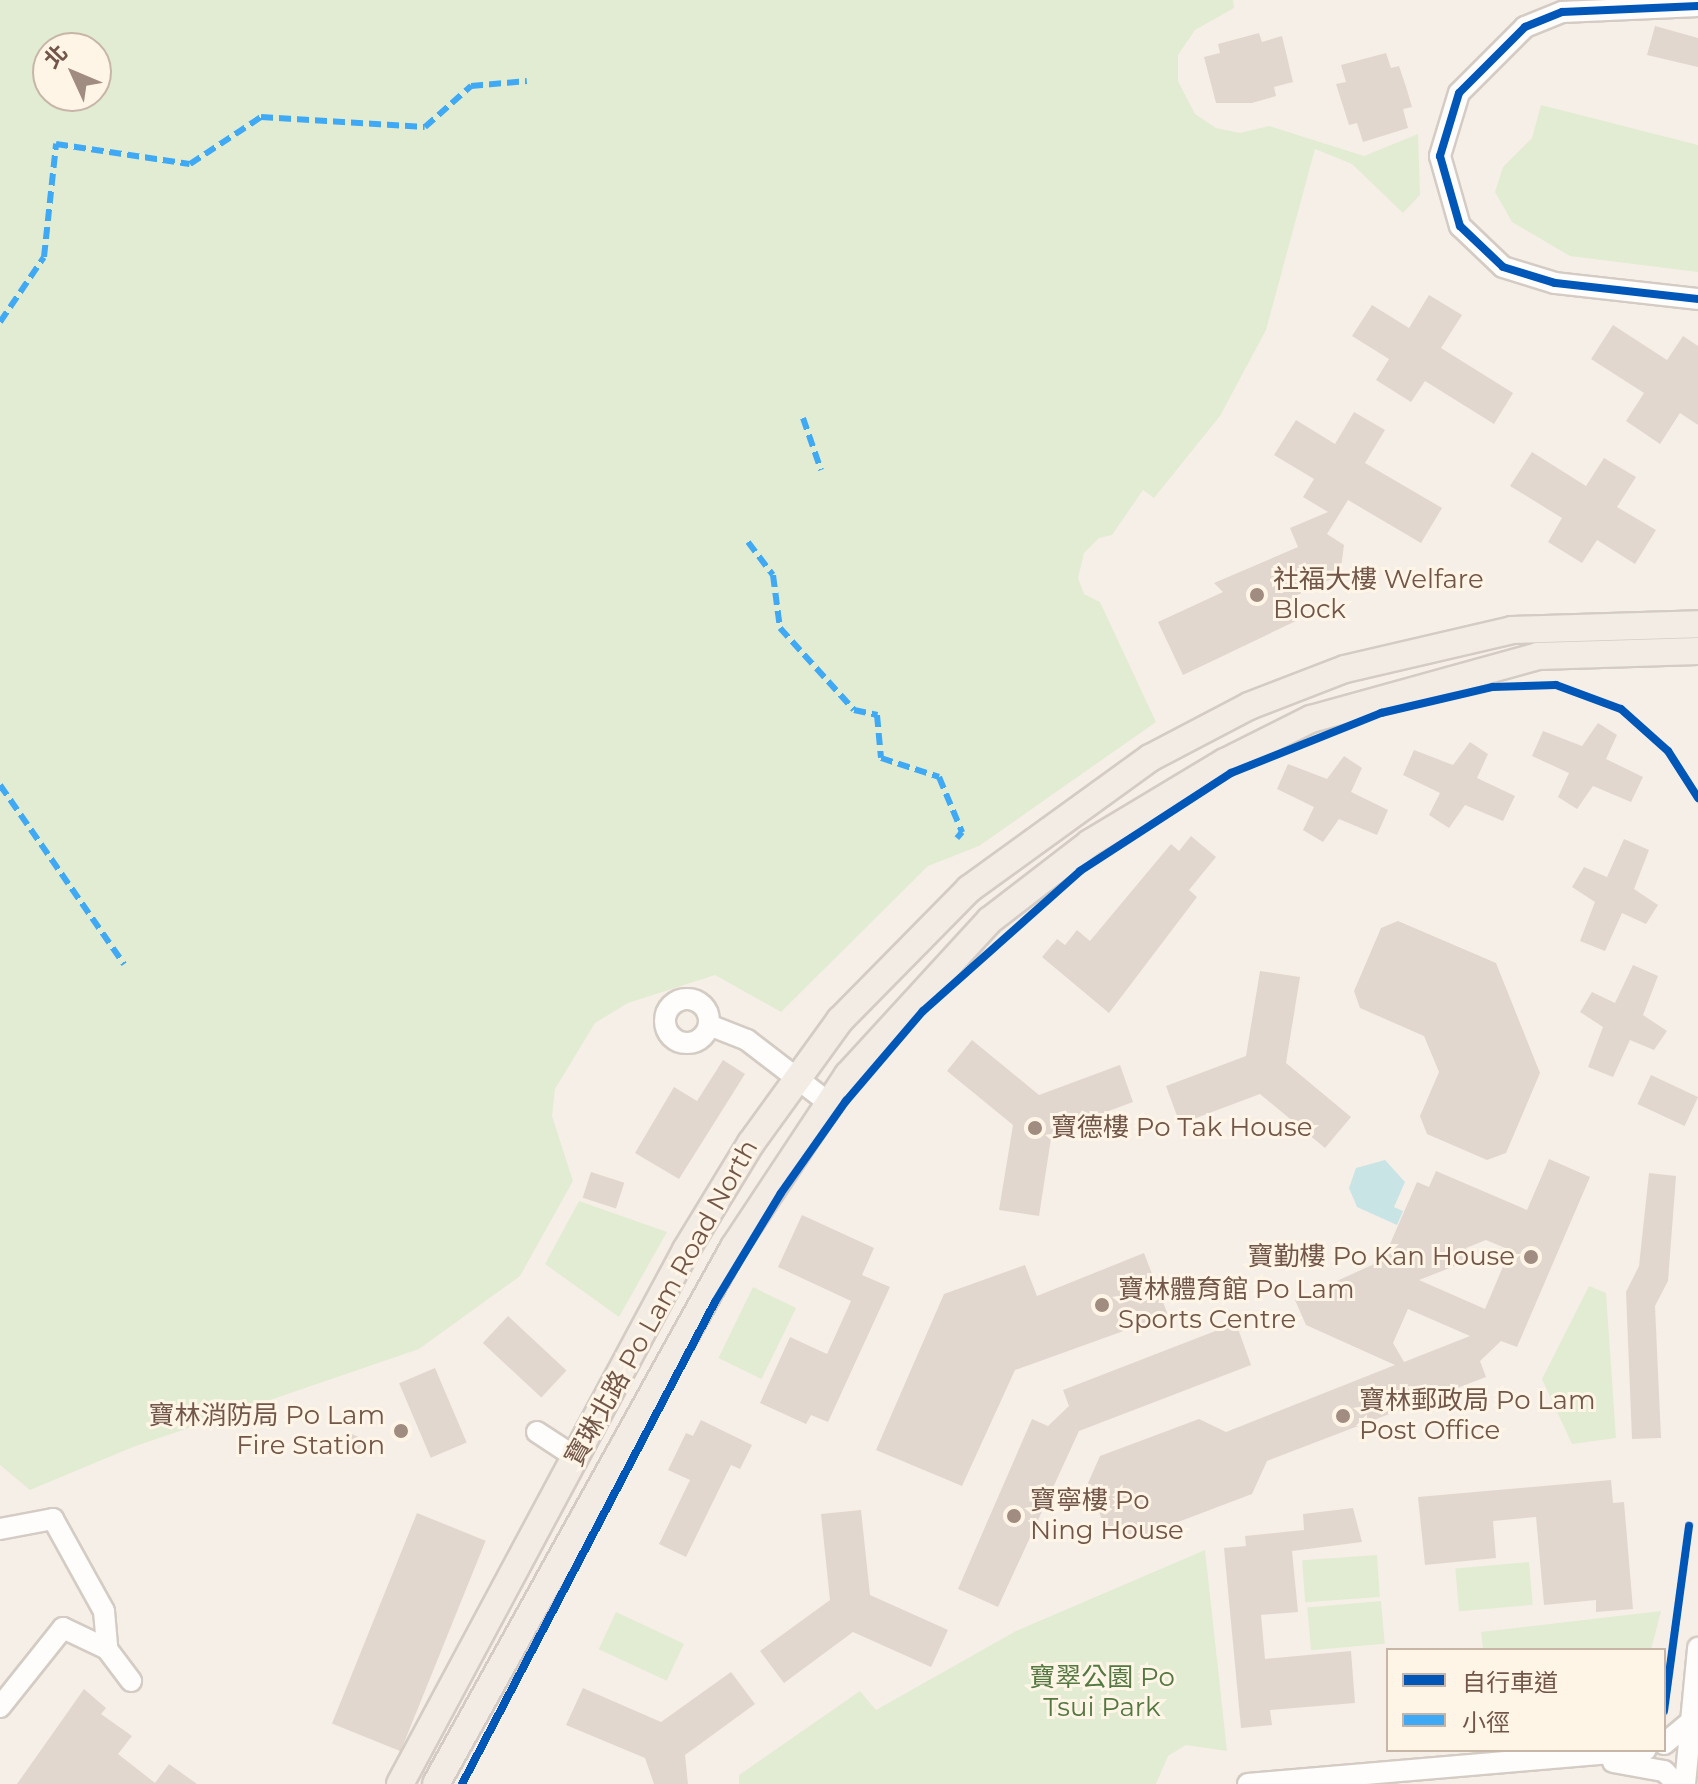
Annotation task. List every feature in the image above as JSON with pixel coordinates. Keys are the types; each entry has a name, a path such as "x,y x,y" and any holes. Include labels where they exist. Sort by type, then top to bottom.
{"main road":[{"name":"寶琳北路 Po Lam Road North","path":"400,1784 692,1240 796,1075 874,982 969,889 1108,783 1207,727 1345,669 1460,639 1557,624 1698,624"},
{"name":"寶琳北路 Po Lam Road North","path":"436,1784 681,1335 829,1103 903,1008 990,920 1066,859 1225,762 1311,719 1538,656 1698,651"}],"street":[{"path":"1698,6 1562,12 1525,27 1459,93 1440,156 1460,226 1503,267 1555,283 1698,299"},
{"path":"709,1025 747,1040 829,1103"},
{"path":"537,1432 575,1457"},
{"path":"0,1529 53,1519 104,1611 107,1649"},
{"path":"0,1707 63,1628 107,1649 131,1681"},
{"path":"1685,1784 1698,1648"},
{"path":"1666,1742 1690,1722"},
{"path":"1248,1784 1628,1752"},
{"path":"1573,1758 1658,1770 1677,1784"}],"green space":[{"path":"0,0 1233,0 1234,8 1195,30 1178,55 1178,81 1195,114 1216,128 1240,133 1269,126 1364,156 1418,134 1420,195 1403,213 1352,164 1315,149 1266,330 1220,416 1154,498 1143,490 1112,535 1099,538 1084,553 1078,578 1084,594 1100,602 1156,722 979,846 928,866 781,1012 715,975 628,1003 595,1023 555,1089 552,1116 573,1181 520,1276 419,1349 133,1447 30,1490 0,1465"},
{"path":"1541,105 1698,145 1698,272 1570,256 1512,222 1495,192 1503,167 1532,138"},
{"path":"579,1201 667,1232 619,1317 545,1264"},
{"path":"1589,1286 1606,1293 1616,1438 1572,1444 1542,1379"},
{"path":"753,1287 796,1308 762,1379 718,1358"},
{"name":"寶翠公園 Po Tsui Park","path":"1205,1550 1227,1751 1186,1745 1168,1756 1156,1784 739,1784 739,1775 860,1691 876,1710 1016,1631"},
{"path":"1377,1555 1380,1597 1305,1602 1302,1560"},
{"path":"1529,1562 1533,1605 1459,1611 1455,1568"},
{"path":"1381,1601 1385,1644 1311,1650 1307,1607"},
{"path":"1661,1611 1652,1648 1483,1648 1481,1632"},
{"path":"616,1612 684,1644 667,1681 599,1649"}],"water":[{"path":"1385,1160 1405,1182 1394,1207 1403,1211 1397,1225 1357,1207 1349,1188 1356,1168"}],"building":[{"path":"1655,26 1698,38 1698,67 1647,55"},
{"path":"1259,33 1262,42 1282,36 1293,82 1274,87 1276,96 1252,103 1216,103 1204,57 1220,53 1218,44"},
{"path":"1386,53 1391,68 1399,66 1412,107 1403,109 1408,128 1363,142 1357,123 1349,125 1336,84 1346,82 1341,65"},
{"path":"1429,295 1462,315 1441,348 1513,393 1494,424 1425,381 1411,402 1376,380 1389,359 1352,336 1372,305 1409,328"},
{"path":"1613,325 1667,360 1683,336 1698,346 1698,425 1680,413 1660,444 1626,421 1644,393 1591,359"},
{"path":"1354,412 1385,430 1365,463 1442,508 1421,543 1348,500 1327,534 1344,545 1340,575 1291,598 1300,619 1183,675 1158,622 1223,592 1214,583 1298,547 1290,528 1328,512 1303,497 1314,479 1274,455 1296,420 1335,444"},
{"path":"1532,452 1586,486 1604,458 1636,477 1617,507 1656,530 1635,564 1597,540 1582,563 1548,542 1562,518 1510,486"},
{"path":"1598,723 1617,735 1606,759 1643,777 1631,802 1593,786 1577,809 1558,797 1569,773 1532,756 1543,731 1582,746"},
{"path":"1470,742 1488,754 1477,778 1515,796 1503,821 1465,805 1449,828 1429,815 1440,793 1403,775 1414,750 1453,765"},
{"path":"1344,756 1362,768 1351,792 1388,810 1377,835 1339,819 1323,842 1303,830 1314,807 1277,789 1288,764 1327,779"},
{"path":"1191,836 1216,857 1189,890 1197,897 1109,1013 1042,957 1057,939 1065,945 1077,930 1090,941 1171,844 1179,851"},
{"path":"1624,839 1649,850 1634,889 1658,905 1646,924 1622,913 1605,951 1580,941 1595,902 1572,887 1584,867 1607,877"},
{"path":"1398,921 1496,963 1540,1073 1506,1153 1487,1160 1427,1134 1420,1116 1439,1072 1424,1036 1360,1008 1354,991 1381,928"},
{"path":"1633,965 1658,976 1643,1015 1667,1031 1654,1050 1630,1040 1613,1077 1588,1067 1603,1027 1580,1012 1592,992 1615,1003"},
{"path":"1260,971 1300,977 1286,1063 1351,1117 1325,1148 1260,1094 1180,1124 1166,1086 1246,1056"},
{"name":"寶德樓 Po Tak House","path":"972,1040 1039,1095 1120,1065 1133,1102 1052,1132 1039,1216 999,1210 1013,1125 947,1071"},
{"path":"723,1060 745,1074 679,1179 635,1153 674,1087 697,1101"},
{"path":"1651,1075 1698,1097 1685,1126 1637,1104"},
{"path":"1549,1159 1590,1177 1517,1347 1501,1341 1480,1361 1486,1377 1267,1461 1252,1494 1133,1539 1104,1525 1088,1483 1100,1456 1199,1419 1226,1432 1395,1365 1306,1325 1295,1300 1383,1260 1417,1182 1429,1187 1436,1171 1527,1210","holes":["1486,1240 1510,1250 1485,1309 1419,1280 1470,1260 1466,1248","1408,1309 1470,1336 1404,1362 1393,1343"]},
{"path":"591,1172 624,1183 616,1208 583,1198"},
{"path":"1649,1173 1676,1176 1668,1281 1655,1306 1661,1438 1632,1439 1626,1292 1639,1266"},
{"path":"802,1215 874,1248 862,1275 890,1287 828,1422 811,1415 806,1424 760,1403 790,1337 827,1354 851,1301 778,1267"},
{"path":"1144,1253 1168,1315 1015,1370 962,1486 876,1450 944,1294 1025,1265 1037,1296"},
{"path":"508,1316 567,1371 541,1398 483,1343"},
{"name":"寶寧樓 Po Ning House","path":"1236,1323 1251,1365 1079,1431 998,1607 958,1589 1032,1419 1048,1426 1069,1406 1063,1390"},
{"name":"寶林消防局 Po Lam Fire Station","path":"435,1368 467,1443 431,1458 399,1383"},
{"path":"701,1420 752,1445 740,1469 731,1465 686,1557 659,1544 690,1480 668,1470 686,1433 693,1436"},
{"path":"349,1433 364,1439 357,1455 343,1449"},
{"path":"1611,1480 1613,1503 1624,1502 1633,1609 1596,1612 1596,1600 1544,1605 1536,1517 1493,1521 1496,1558 1425,1565 1418,1497"},
{"path":"1353,1508 1362,1542 1292,1551 1298,1612 1261,1615 1265,1659 1351,1651 1355,1703 1270,1710 1272,1725 1241,1728 1224,1548 1246,1546 1245,1536 1304,1530 1303,1514"},
{"path":"861,1510 870,1595 948,1630 931,1667 853,1632 784,1683 760,1651 830,1600 821,1514"},
{"path":"417,1513 486,1541 401,1751 332,1723"},
{"path":"731,1672 755,1704 685,1755 688,1784 654,1784 645,1758 566,1725 583,1688 661,1722"},
{"path":"84,1689 106,1708 101,1714 132,1736 118,1754 155,1783 169,1764 197,1784 17,1784"}],"marked path":[{"path":"0,322 44,257 56,144 190,164 261,117 425,127 471,86 527,81"},
{"path":"803,418 821,470"},
{"path":"748,542 773,575 780,628 854,710 877,715 881,758 939,777 962,832 957,838"},
{"path":"0,785 124,964"}],"cycle path":[{"path":"1698,6 1562,12 1525,27 1459,93 1440,156 1460,226 1503,267 1555,283 1698,299"},
{"path":"462,1784 715,1302 781,1193 846,1101 923,1011 1080,871 1231,773 1381,713 1493,687 1556,685 1621,709 1668,751 1698,798"},
{"path":"1666,1696 1689,1526"}],"place":[{"name":"社福大樓 Welfare Block","path":"1257,595"},
{"name":"寶德樓 Po Tak House","path":"1035,1128"},
{"name":"寶勤樓 Po Kan House","path":"1531,1257"},
{"name":"寶林體育館 Po Lam Sports Centre","path":"1102,1305"},
{"name":"寶林郵政局 Po Lam Post Office","path":"1343,1416"},
{"name":"寶林消防局 Po Lam Fire Station","path":"401,1431"},
{"name":"寶寧樓 Po Ning House","path":"1014,1516"}]}
